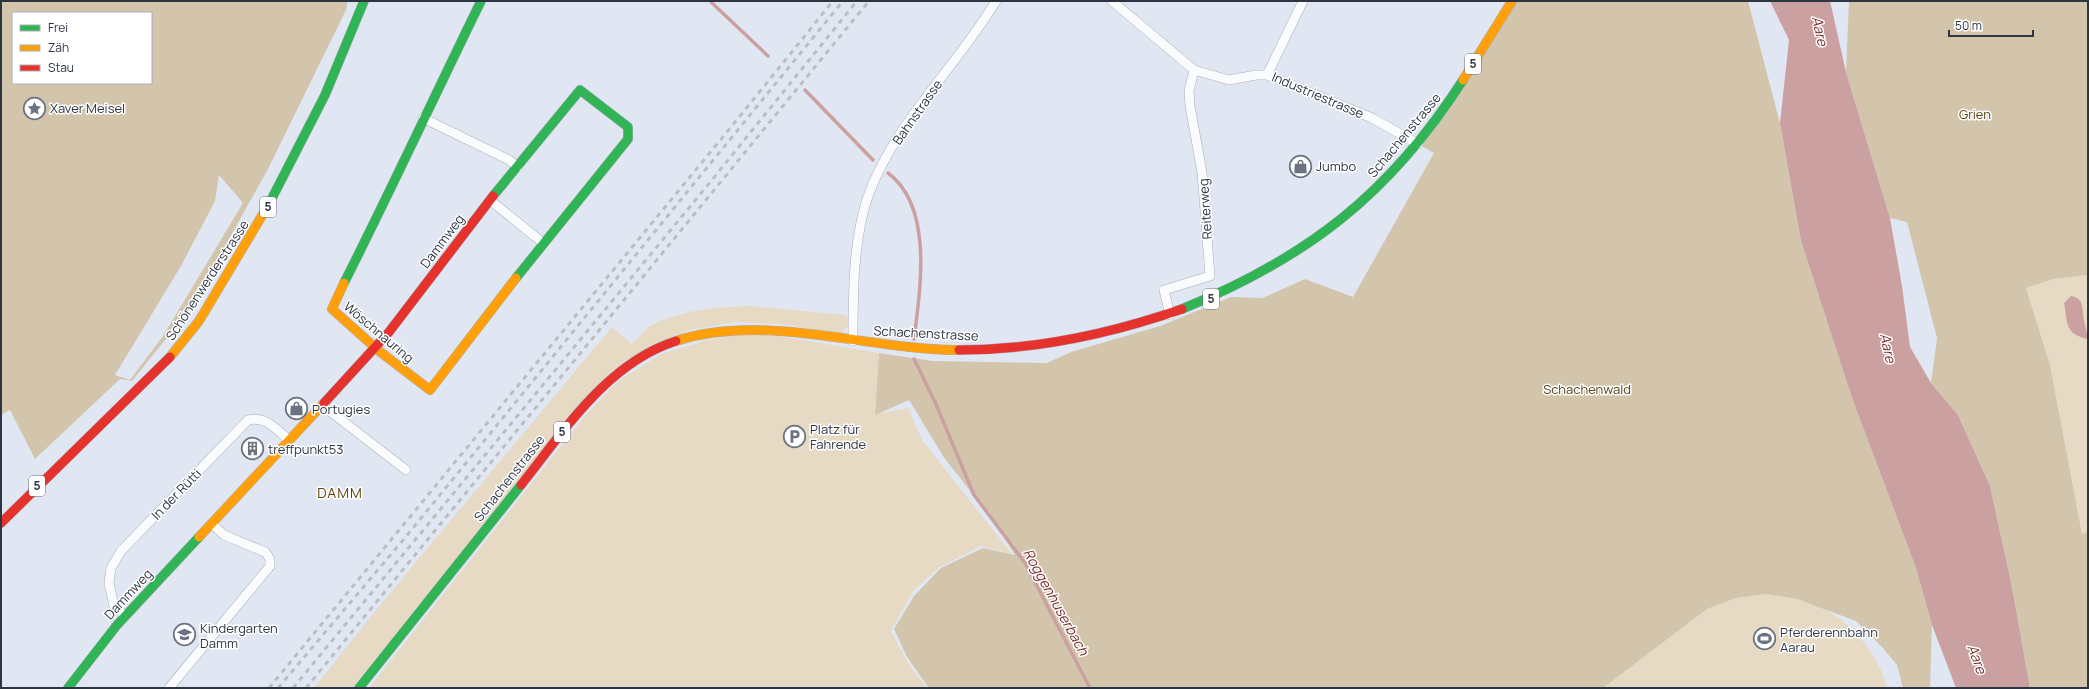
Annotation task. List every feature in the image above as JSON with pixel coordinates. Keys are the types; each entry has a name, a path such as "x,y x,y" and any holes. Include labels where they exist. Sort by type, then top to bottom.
{"main road":[{"name":"Schönenwerderstrasse","path":"1,523 165,364 198,321 280,186 325,95 364,1"},
{"name":"Wöschnauring","path":"481,1 423,118 387,198 338,294 332,309 340,318 430,390 543,243 628,138 628,127 580,90"},
{"name":"Schachenstrasse","path":"359,688 561,433 598,391 643,356 674,342 719,331 773,330 907,347 956,350 1028,348 1121,329 1170,315 1243,285 1272,269 1316,240 1351,212 1377,188 1418,144 1446,106 1512,1"},
{"name":"Dammweg","path":"68,688 94,652 125,616 389,332 490,200 580,90"}],"street":[{"name":"Bahnstrasse","path":"853,341 854,295 860,234 867,200 886,156 996,1"},
{"path":"1112,1 1194,70 1230,80 1256,75 1267,76"},
{"name":"Industriestrasse","path":"1303,1 1267,76 1372,118 1418,144"},
{"name":"Reiterweg","path":"1170,315 1164,290 1210,276 1202,172 1190,106 1189,91 1194,70"},
{"path":"423,118 509,160 518,167"},
{"path":"490,200 543,243"},
{"path":"322,405 406,470"},
{"name":"In der Rütti","path":"125,616 114,606 109,583 111,568 122,551 248,420 256,418 269,423 289,440"},
{"path":"169,688 270,566 270,559 265,552 224,535 212,524"}],"shaded area":[{"path":"2088,275 2088,531 2082,534 2050,365 2026,288 2053,279"},
{"path":"751,306 846,315 849,319 848,326 841,333 779,324 736,322 689,330 624,361 352,688 314,688 376,610 612,327 632,344 650,326 680,314 727,307"},
{"path":"741,333 773,335 879,353 875,414 908,408 922,440 1012,554 981,546 940,567 913,591 891,631 908,663 927,688 369,688 584,417 617,382 661,354 704,341"},
{"name":"Pferderennbahn Aarau","path":"1766,594 1797,599 1826,610 1836,616 1856,633 1872,654 1884,676 1887,688 1603,688 1707,609 1736,598"}],"green space":[{"path":"1,1 348,1 346,10 268,169 190,309 132,381 120,379 35,459 10,410 1,415","holes":["219,175 243,203 163,336 130,380 115,375 181,266 215,201"]},
{"name":"Schachenwald","path":"1512,1 1748,1 1780,123 1801,241 1852,398 1916,568 1932,625 1930,688 1903,688 1897,665 1882,647 1856,621 1797,599 1766,594 1736,598 1707,609 1603,688 929,688 907,657 894,629 914,596 941,568 983,548 1015,555 991,517 945,459 909,400 875,415 879,353 932,361 1047,363 1071,352 1160,326 1231,297 1263,298 1305,279 1353,297 1434,153 1418,144"},
{"name":"Grien","path":"1849,1 2088,1 2088,275 2053,279 2026,288 2050,365 2082,534 2088,531 2088,688 2030,688 2011,582 1990,486 1958,415 1931,383 1937,338 1907,222 1890,218 1846,72"}],"water":[{"name":"Aare","path":"1770,1 1830,1 1846,72 1890,218 1902,286 1910,347 1931,383 1958,415 1990,486 2011,582 2030,688 1956,688 1932,625 1916,568 1852,398 1801,241 1780,123 1789,40"},
{"path":"2071,296 2079,299 2081,302 2088,339 2075,334 2068,327 2064,303"}],"waterway":[{"name":"Roggenhuserbach","path":"710,1 768,56"},
{"name":"Roggenhuserbach","path":"805,90 873,160"},
{"name":"Roggenhuserbach","path":"888,173 903,188 912,207 918,228 921,274 914,339"},
{"name":"Roggenhuserbach","path":"914,359 935,402 974,495 1025,563 1090,688"}],"railway":[{"path":"269,688 833,1"},
{"path":"278,688 404,539 843,1"},
{"path":"293,688 707,186 857,1"},
{"path":"306,688 869,1"}],"traffic: fast":[{"path":"269,204 325,95 364,1"},
{"path":"344,283 481,1"},
{"path":"1182,309 1227,289 1268,268 1307,244 1342,218 1375,189 1406,157 1435,120 1463,80"},
{"path":"493,196 580,90 628,127 628,139 516,278"},
{"path":"359,688 521,485"},
{"path":"68,688 117,625 199,537"}],"traffic: slow":[{"path":"1463,80 1512,1"},
{"path":"170,357 199,321 269,204"},
{"path":"344,283 332,309 379,351 430,390 516,278"},
{"path":"676,341 710,333 745,330 781,331 889,345 959,350"},
{"path":"199,537 324,403"}],"traffic: jam":[{"path":"324,403 389,332 493,196"},
{"path":"959,350 1016,347 1072,339 1127,326 1182,309"},
{"path":"521,485 571,422 608,382 629,365 651,351 676,341"},
{"path":"1,523 170,357"}],"place":[{"name":"Xaver Meisel","path":"35,108"},
{"name":"Jumbo","path":"1300,166"},
{"name":"Portugies","path":"297,409"},
{"name":"Platz für Fahrende","path":"795,436"},
{"name":"treffpunkt53","path":"252,449"},
{"name":"Kindergarten Damm","path":"184,635"},
{"name":"Pferderennbahn Aarau","path":"1764,639"}],"district":[{"name":"DAMM","path":"340,493"}]}
